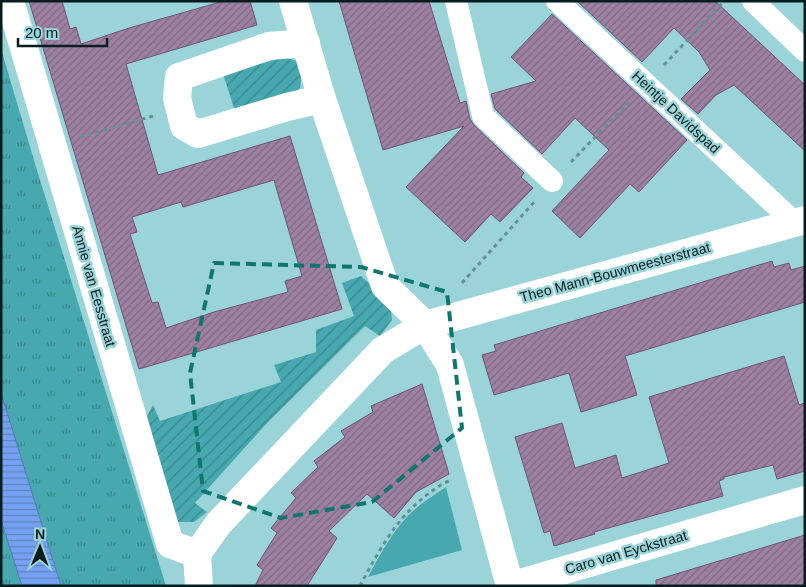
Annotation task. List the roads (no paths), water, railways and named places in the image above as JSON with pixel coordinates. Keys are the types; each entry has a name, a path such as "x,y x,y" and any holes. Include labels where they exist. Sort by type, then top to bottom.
{"street":[{"name":"Annie van Eesstraat","path":"10,1 170,544 197,554"},
{"name":"Caro van Eyckstraat","path":"293,1 322,99 385,286 425,325 450,365 510,586 805,500"},
{"path":"456,1 483,116 552,181"},
{"name":"Heintje Davidspad","path":"557,1 800,221"},
{"path":"753,1 805,50"},
{"path":"306,43 269,46 179,77 177,98 184,126 198,134 287,106 322,99"},
{"name":"Theo Mann-Bouwmeesterstraat","path":"425,325 800,221"},
{"path":"199,586 197,554 219,523 383,350 425,325"}]}
